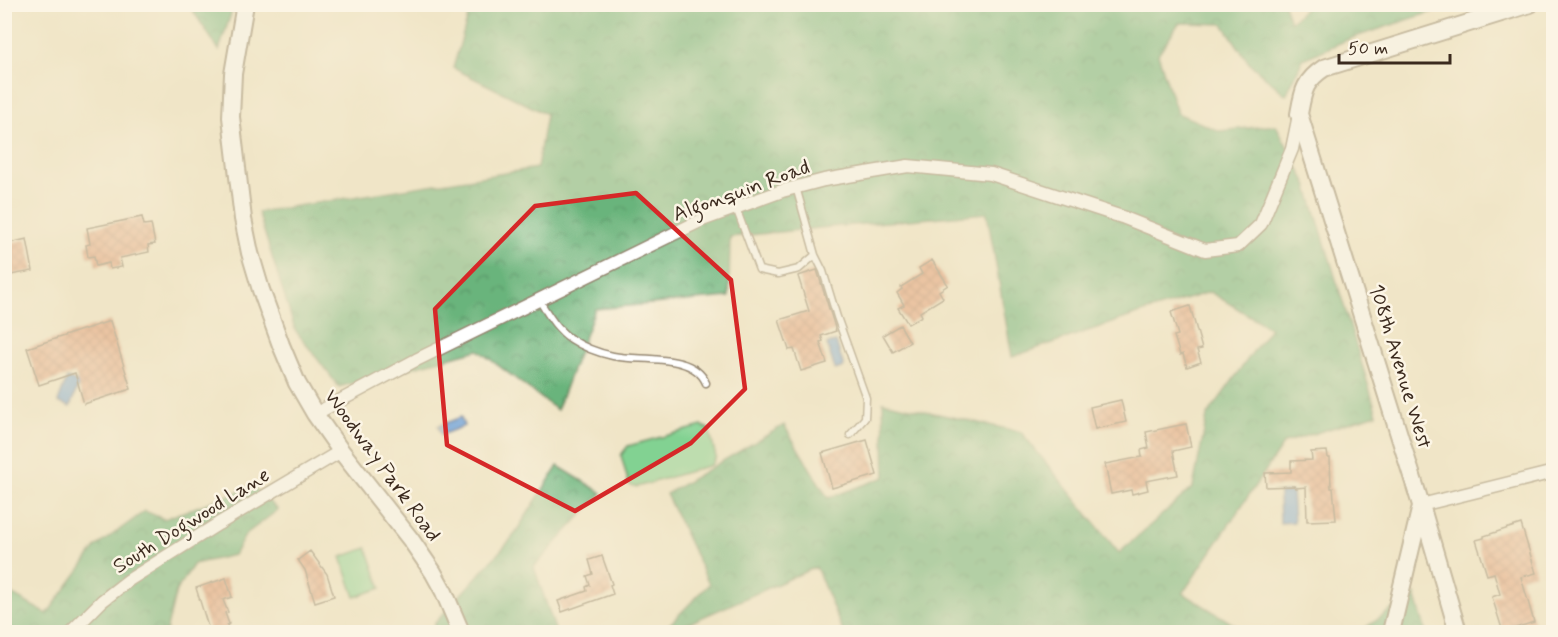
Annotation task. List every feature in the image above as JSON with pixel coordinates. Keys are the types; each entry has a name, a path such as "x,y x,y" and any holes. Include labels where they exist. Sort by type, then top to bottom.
{"street":[{"name":"Woodway Park Road","path":"245,4 233,74 231,117 243,219 261,291 297,383 315,414 433,572 461,633"},
{"path":"1299,114 1305,86 1314,74 1324,68 1530,4"},
{"name":"Algonquin Road","path":"315,414 416,360 702,220 796,187 824,180 908,166 991,174 1122,216 1205,250 1238,246 1261,224 1292,149 1299,114"},
{"name":"108th Avenue West","path":"1299,114 1421,505 1458,633"},
{"name":"South Dogwood Lane","path":"70,633 102,601 129,580 341,451"},
{"path":"1390,633 1421,505 1554,472"},
{"path":"1410,551 1436,560"}],"lane":[{"path":"796,187 815,255 823,271 866,398 865,418 850,435"},
{"path":"736,208 759,270 778,274 799,269 815,255"},
{"path":"538,299 557,327 572,340 614,356 665,360 681,364 696,369 704,377 706,383"},
{"path":"1549,633 1554,631"}],"highlighted area":[{"path":"636,193 731,280 745,389 691,443 575,511 447,445 435,309 535,206"}],"green space":[{"path":"1284,4 1290,22 1309,5 1453,5 1349,39 1303,59 1286,95 1249,63 1223,24 1179,23 1158,54 1177,113 1219,131 1276,125 1307,184 1377,414 1284,443 1183,593 1246,632 843,632 816,567 669,632 662,632 709,584 666,494 784,425 828,498 885,477 883,402 1021,432 1119,553 1193,487 1207,416 1270,328 1210,292 1012,357 987,213 730,237 729,297 595,309 557,410 478,350 339,387 295,330 258,212 537,168 546,114 453,68 469,13 465,5"},
{"path":"189,5 234,5 219,50"},
{"path":"702,426 709,429 716,457 711,465 637,487 629,485 621,455 628,446"},
{"path":"558,466 602,493 534,567 556,632 431,632 435,623 512,538"},
{"path":"253,486 278,510 246,534 234,555 194,564 176,591 166,632 5,632 4,590 47,614 97,546 145,511 164,519"},
{"path":"367,548 381,588 355,597 341,557"},
{"path":"1415,594 1426,632 1359,632"}],"water":[{"path":"836,342 844,367 835,370 827,344"},
{"path":"67,378 79,383 70,407 58,402"},
{"path":"461,417 464,426 441,435 438,426"},
{"path":"1292,492 1294,522 1280,523 1279,493"}],"building":[{"path":"142,217 144,225 151,224 155,244 148,245 149,252 120,258 122,267 110,269 109,263 96,266 94,256 88,257 86,245 90,244 87,228"},
{"path":"27,239 33,271 11,275 5,244"},
{"path":"932,260 948,285 939,291 943,298 920,312 922,316 908,324 898,308 904,305 897,293 902,289 901,287 922,274 919,268"},
{"path":"817,270 836,331 821,336 823,341 820,342 827,363 801,371 794,349 789,350 779,320 809,311 798,276"},
{"path":"1190,306 1202,349 1197,350 1201,362 1187,367 1183,354 1180,355 1174,336 1178,335 1171,312"},
{"path":"110,321 131,389 84,404 75,373 39,385 27,348"},
{"path":"900,325 910,342 893,352 883,335"},
{"path":"1121,400 1126,422 1095,429 1090,407"},
{"path":"1186,424 1191,447 1173,451 1178,475 1146,481 1148,490 1132,494 1131,490 1111,494 1105,464 1142,457 1141,450 1149,448 1146,432"},
{"path":"867,440 877,475 832,488 822,453"},
{"path":"1327,451 1328,458 1330,458 1331,488 1333,488 1336,520 1307,521 1306,487 1266,487 1265,473 1291,472 1291,461 1312,460 1311,452"},
{"path":"1521,524 1536,573 1521,577 1534,622 1503,632 1492,597 1500,594 1494,573 1487,575 1476,540"},
{"path":"310,551 327,574 334,596 315,602 305,570 298,560"},
{"path":"602,556 612,584 610,585 613,594 562,612 558,601 587,591 586,587 590,585 587,576 593,574 589,560"},
{"path":"226,578 232,597 223,600 228,612 225,613 230,633 210,633 196,588"}]}
